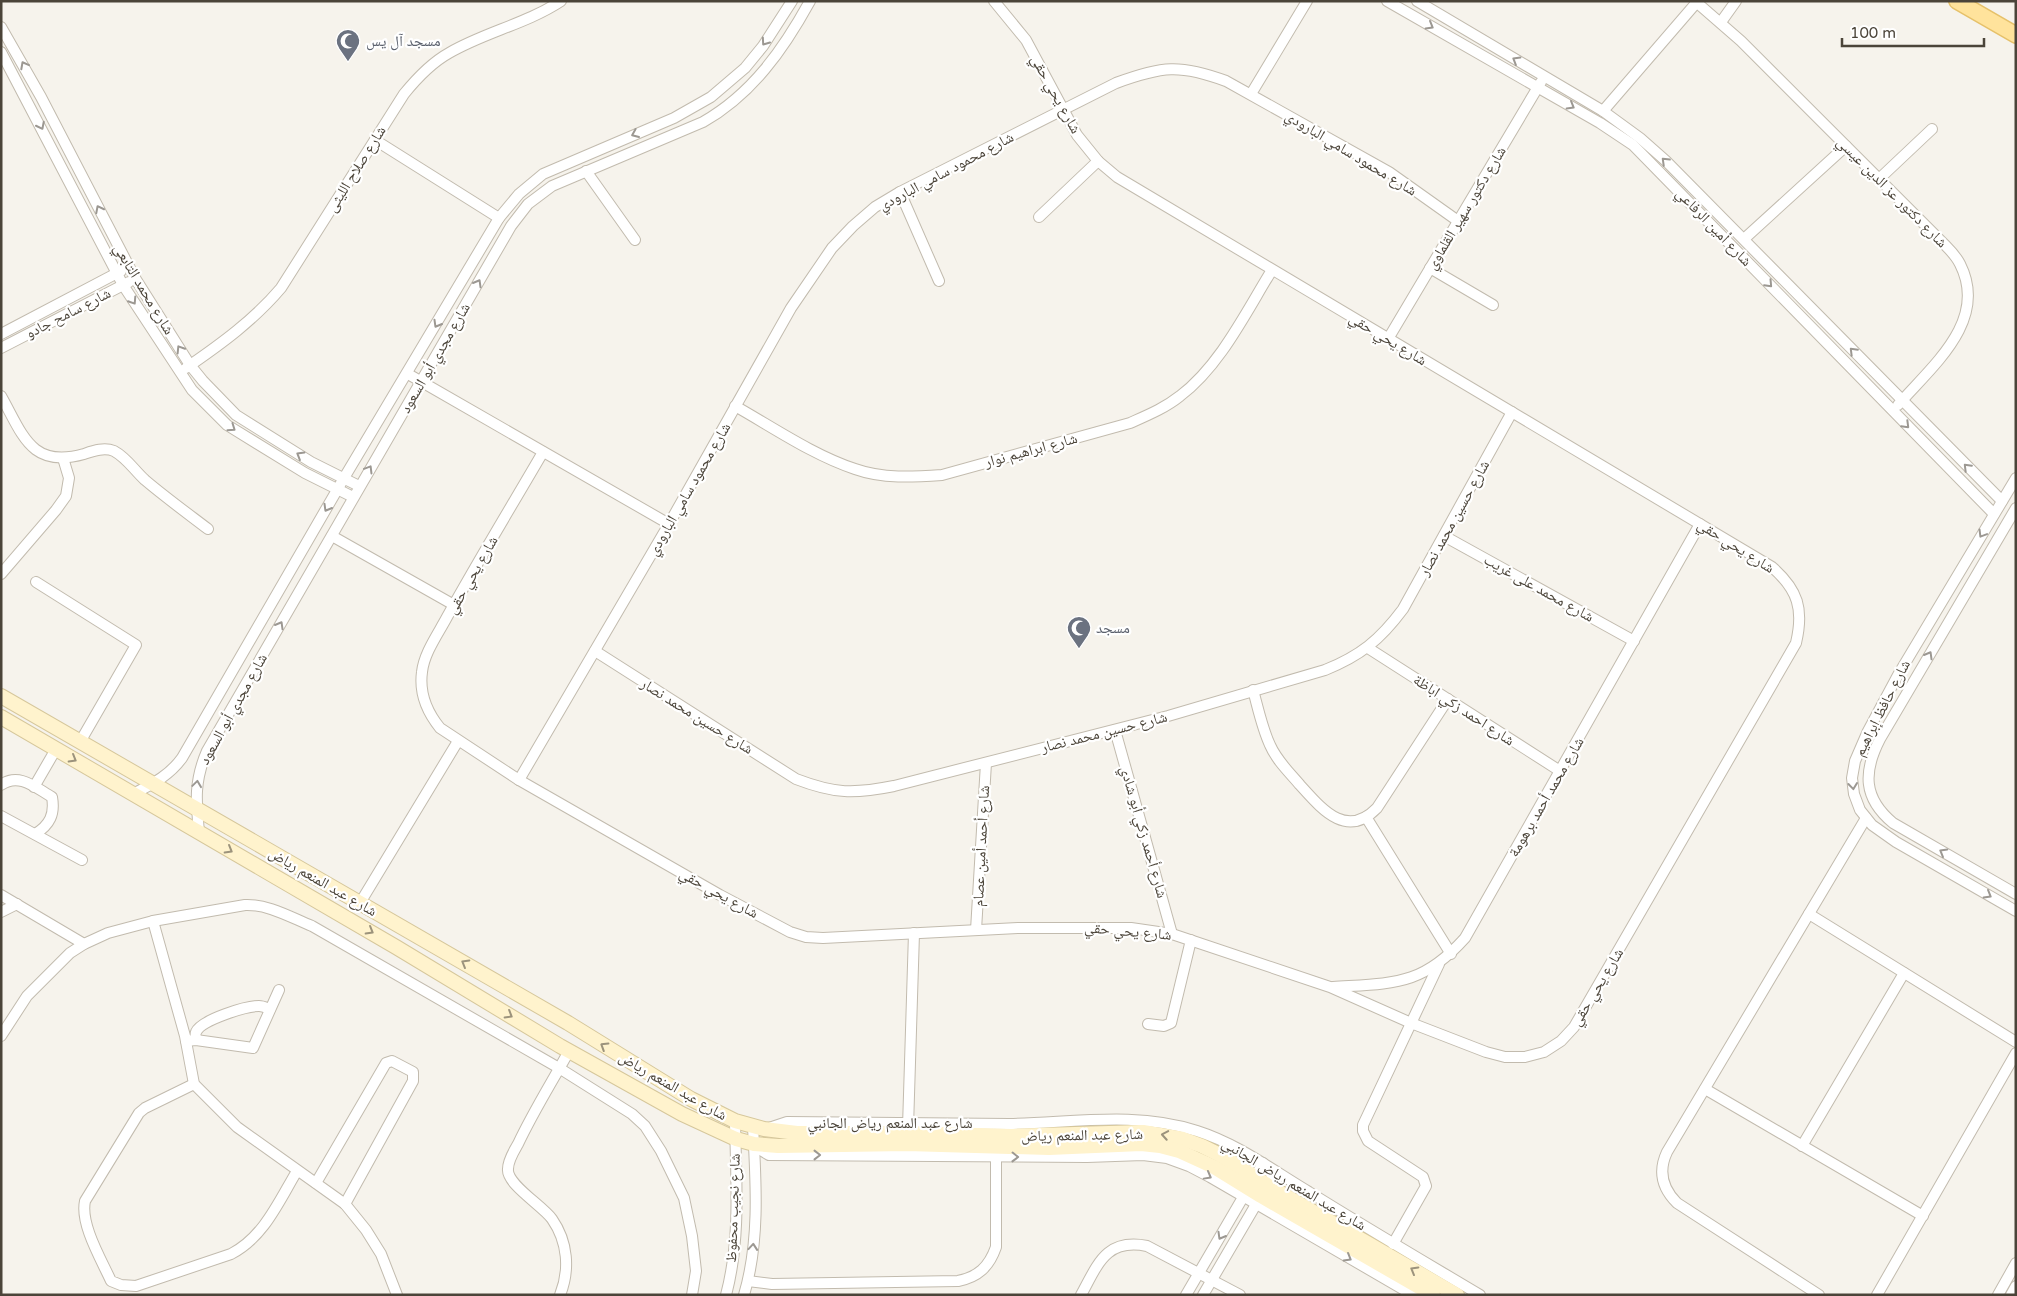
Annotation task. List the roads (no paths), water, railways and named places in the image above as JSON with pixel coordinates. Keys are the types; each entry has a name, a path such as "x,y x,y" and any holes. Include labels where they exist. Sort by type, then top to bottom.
{"main road":[{"path":"1957,1 2016,35"}],"street":[{"name":"شارع صلاح الليثى","path":"179,373 242,328 263,309 281,288 416,78 431,65 466,44 540,13 561,1"},
{"name":"شارع مجدي أبو السعود","path":"199,832 197,779 201,765 214,738 511,226 528,204 552,186 703,122 741,97 776,56 810,1"},
{"name":"شارع يحي حقي","path":"543,452 454,605 426,657 422,672 421,687 424,702 430,716 440,728 519,780 720,895 790,932 823,938 976,930 1131,928 1172,934 1330,987 1486,1052 1505,1057 1525,1057 1544,1052 1561,1042 1574,1027 1796,643 1800,626 1800,609 1794,592 1785,578 1772,567 1117,177 1098,161 1077,135 1065,109 1026,40 994,1"},
{"path":"1251,94 1307,1"},
{"name":"شارع أمين الرفاعي","path":"1387,1 1600,123 1637,141 1801,318 1994,514"},
{"name":"شارع أمين الرفاعي","path":"1417,1 1603,111 1744,240 1810,309 2002,501"},
{"path":"1721,22 1736,1"},
{"path":"790,2 805,11"},
{"name":"شارع مجدي أبو السعود","path":"133,794 170,773 199,730 344,478 408,374 499,218 519,194 543,174 674,118 712,97 745,68 763,46 790,2"},
{"path":"1603,111 1696,2"},
{"name":"شارع دكتور عز الدين عيسي","path":"1696,2 1721,22 1846,146 1946,246 1960,264 1967,285 1968,307 1962,329 1949,347 1892,411"},
{"name":"شارع محمد التابعي","path":"1,26 15,49 135,278 190,365 236,415 303,456 359,486"},
{"path":"2,54 15,49"},
{"name":"شارع محمد التابعي","path":"2,54 123,285 179,373 192,390 227,425 277,457 353,497"},
{"name":"شارع محمود سامي البارودي","path":"519,780 596,651 791,308 832,248 853,226 876,207 900,192 1116,83 1143,73 1171,68 1199,71 1226,81 1251,94 1389,172 1458,221"},
{"name":"شارع دكتور سهير القلماوي","path":"1388,339 1544,77"},
{"path":"1879,179 1932,129"},
{"path":"375,140 499,218"},
{"path":"1744,240 1846,146"},
{"path":"1039,217 1098,161"},
{"path":"586,171 635,240"},
{"path":"900,192 939,281"},
{"name":"شارع سامح جادو","path":"2,331 129,267"},
{"path":"1430,268 1493,305"},
{"name":"شارع ابراهيم نوار","path":"736,406 809,448 855,469 884,476 942,475 1130,423 1156,412 1180,396 1202,377 1219,354 1272,270"},
{"name":"شارع سامح جادو","path":"1,348 135,278"},
{"path":"1801,318 1810,309"},
{"path":"2,331 12,342"},
{"path":"408,374 669,524"},
{"path":"1,396 27,442 46,457 63,458 98,450 112,450 124,457 144,479 208,529"},
{"name":"شارع حسين محمد نصار","path":"596,651 796,778 819,788 844,792 870,791 1115,730 1325,670 1347,661 1368,648 1388,630 1403,609 1512,412"},
{"path":"1,574 66,496 69,478 63,458"},
{"name":"شارع حافظ إبراهيم","path":"2016,478 1898,675 1860,746 1852,778 1854,794 1860,810 1882,834 2016,911"},
{"name":"شارع حافظ إبراهيم","path":"2016,508 1874,751 1868,776 1871,795 1882,814 1893,823 2016,894"},
{"name":"شارع محمد أحمد برهومة","path":"1330,987 1392,983 1417,976 1439,964 1466,938 1700,524"},
{"path":"332,536 454,605"},
{"name":"شارع محمد على غريب","path":"1444,536 1634,641"},
{"path":"36,582 136,645 80,742"},
{"name":"شارع احمد زكي اباظة","path":"1368,648 1560,771"},
{"path":"1898,675 1913,682"},
{"path":"1253,690 1267,738 1274,754 1330,816 1348,821 1366,817 1373,812 1448,699"},
{"name":"شارع عبد المنعم رياض","path":"1,696 568,1023 691,1099 735,1121 758,1128 797,1133 908,1127 1011,1136 1143,1132 1196,1137 1222,1156 1249,1187"},
{"name":"شارع عبد المنعم رياض","path":"1,717 396,947 569,1051 682,1114 736,1138 755,1144 787,1146 907,1144 1049,1148 1141,1144 1179,1150 1249,1187 1433,1295"},
{"path":"199,730 214,738"},
{"name":"شارع أحمد زكي أبو شادي","path":"1115,730 1172,934"},
{"path":"360,903 458,741"},
{"path":"34,786 56,750"},
{"name":"شارع أحمد أمين عصام","path":"976,930 986,763"},
{"path":"1,785 9,780 23,780 52,797 54,806 49,823 35,834"},
{"path":"1,816 82,860"},
{"path":"1366,817 1450,954"},
{"path":"1819,1295 1676,1203 1667,1192 1662,1172 1664,1158 1866,818"},
{"path":"1970,885 1978,872"},
{"path":"1,895 84,944"},
{"path":"1,912 17,904"},
{"path":"1,1036 27,996 70,953 84,944 108,933 154,921 258,904 312,926 559,1068 632,1114 645,1126 653,1138 684,1198 692,1236 696,1271 692,1295"},
{"path":"1809,914 2016,1042"},
{"path":"154,921 191,1040 194,1084 236,1127 345,1204 366,1230 381,1254 397,1295"},
{"path":"396,947 401,946 407,940 408,930"},
{"path":"908,1127 914,933"},
{"path":"1148,1024 1164,1026 1171,1023 1191,940"},
{"path":"431,969 430,964 434,956 445,952"},
{"path":"1393,1244 1426,1186 1426,1182 1423,1177 1368,1141 1363,1131 1363,1125 1439,964"},
{"path":"1802,1146 1904,973"},
{"path":"191,1040 250,1048 279,990"},
{"path":"191,1040 197,1030 214,1018 248,1007 260,1006 270,1009"},
{"path":"560,1295 564,1284 566,1254 560,1235 552,1218 510,1179 508,1167 526,1125 569,1051"},
{"path":"1877,1295 2016,1054"},
{"path":"316,1183 386,1063 392,1061 413,1072 414,1078 345,1204"},
{"path":"194,1084 145,1108 139,1113 85,1201 84,1208 88,1229 111,1281 121,1285 136,1286 231,1254 244,1247 262,1230 297,1171"},
{"path":"1705,1089 1923,1216"},
{"name":"شارع نجيب محفوظ","path":"726,1295 733,1258 735,1231 735,1121"},
{"name":"شارع نجيب محفوظ","path":"744,1295 748,1281 755,1223 755,1144 758,1128"},
{"name":"شارع عبد المنعم رياض الجانبي","path":"1196,1137 1245,1152 1336,1217 1393,1244 1480,1295"},
{"path":"755,1144 769,1155 1087,1157 1143,1155 1167,1158 1249,1187"},
{"path":"748,1281 779,1284 958,1281 978,1274 989,1262 996,1248 996,1156"},
{"path":"1186,1295 1262,1163"},
{"path":"1202,1295 1275,1172"},
{"path":"1261,1195 1413,1295"},
{"name":"شارع عبد المنعم رياض","path":"1261,1195 1336,1217 1456,1295"},
{"path":"1080,1295 1100,1261 1109,1251 1121,1245 1134,1243 1147,1246 1240,1295"},
{"path":"1998,1295 2016,1263"},
{"path":"2011,1295 2016,1286"}],"place":[{"name":"مسجد آل يس","path":"348,62"},
{"name":"مسجد","path":"1079,649"}]}
